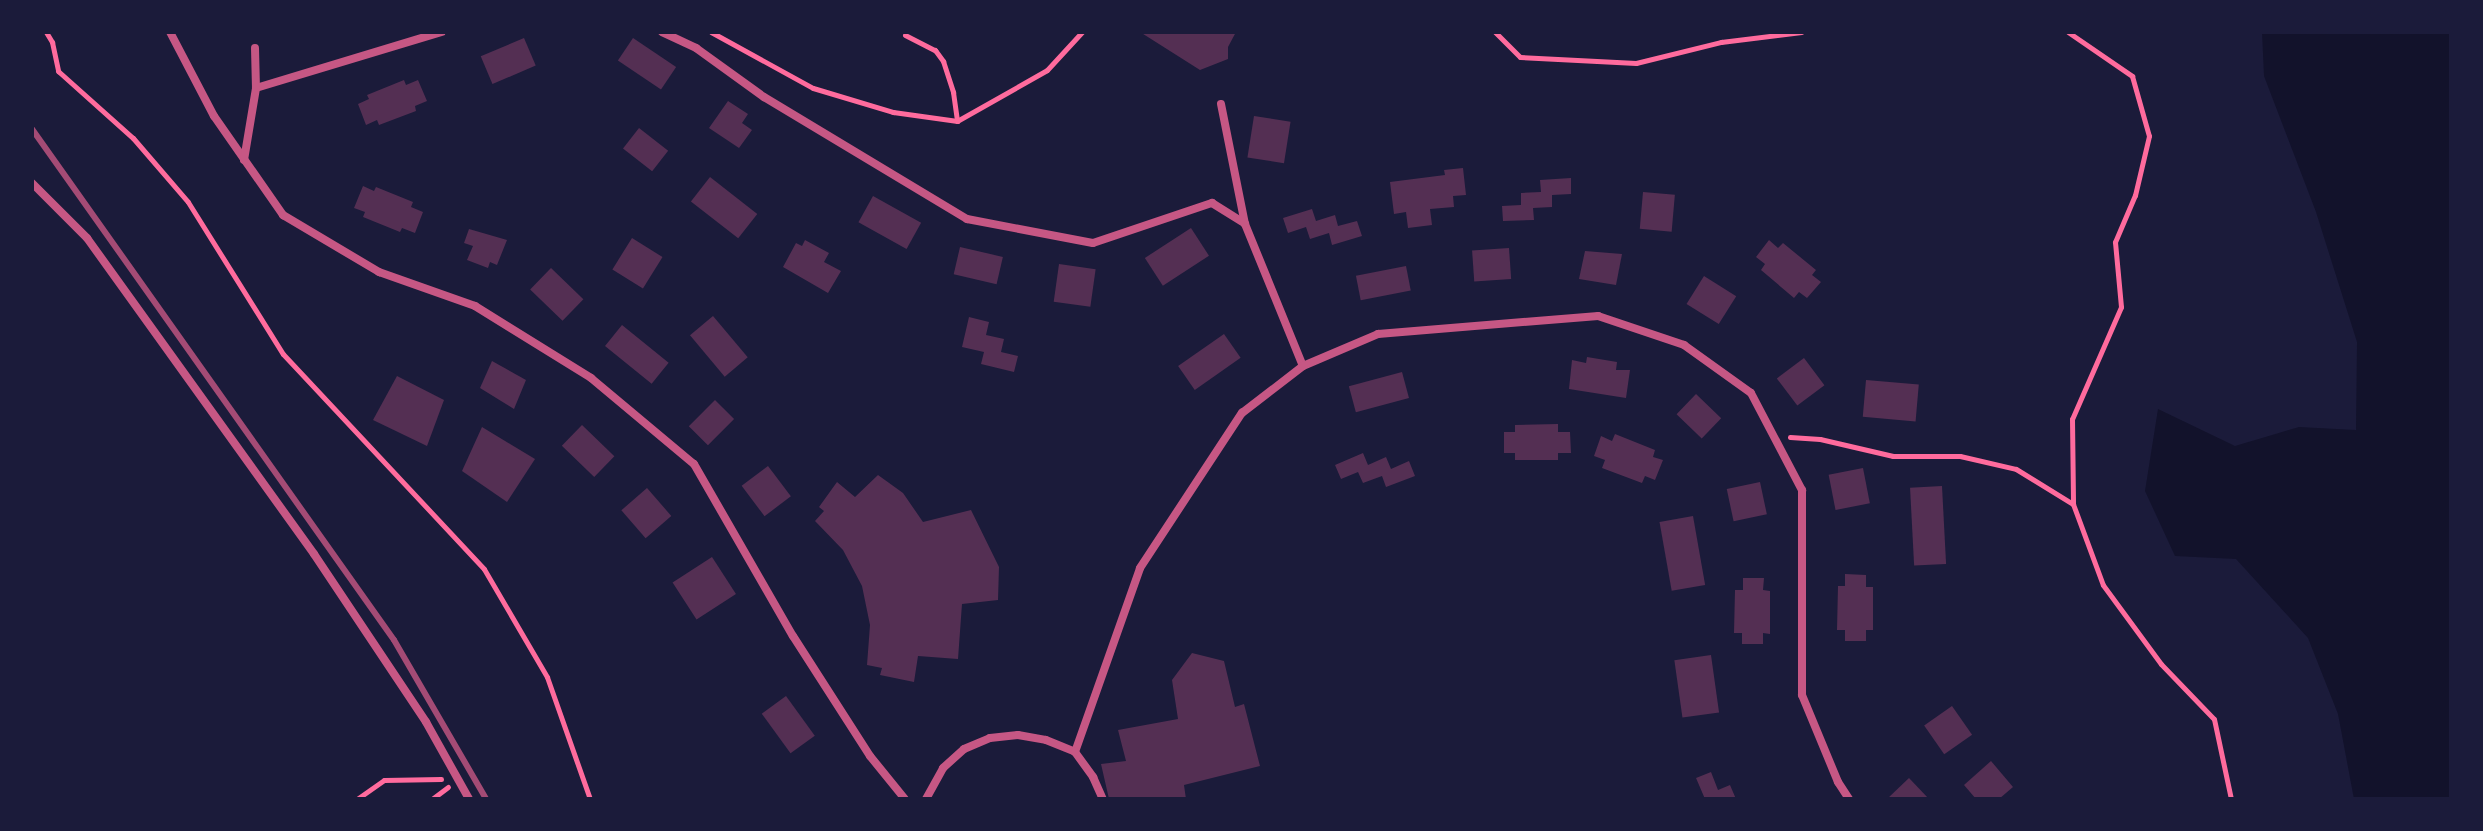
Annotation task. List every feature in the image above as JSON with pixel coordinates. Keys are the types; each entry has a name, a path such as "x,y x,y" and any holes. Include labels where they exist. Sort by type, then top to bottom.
{"street":[{"path":"170,32 214,116 283,215 379,272 475,306 591,378 694,464 793,636 870,756 905,799"},
{"path":"256,88 442,32"},
{"path":"662,32 696,48 764,97 967,219 1093,243 1212,203 1245,224"},
{"path":"244,160 256,88 255,48"},
{"path":"1221,104 1245,224 1303,366"},
{"path":"32,183 87,238 296,528 426,722 469,799"},
{"path":"1075,752 1140,568 1242,413 1303,366 1378,334 1598,316 1684,345 1751,393 1802,490 1802,695 1838,782 1849,799"},
{"path":"926,799 943,768 964,749 990,738 1018,735 1046,740 1075,752 1093,777 1103,799"}],"path":[{"path":"46,32 52,42 58,71 133,138 188,202 283,354 484,569 547,677 590,799"},
{"path":"711,32 813,88 893,112 957,121 1047,70 1082,32"},
{"path":"1495,32 1520,57 1636,63 1721,42 1801,32"},
{"path":"2068,32 2132,76 2149,136 2135,195 2115,242 2121,307 2072,419 2073,504 2103,585 2161,664 2214,719 2231,799"},
{"path":"905,35 935,50 943,61 953,92 957,121"},
{"path":"1773,435 1820,439 1893,456 1960,456 2016,469 2073,504"},
{"path":"357,799 384,780 458,779"}],"shaded area":[{"path":"2262,32 2451,32 2451,799 2354,799 2338,714 2308,638 2236,559 2175,556 2145,491 2158,409 2235,446 2299,427 2356,430 2357,342 2316,212 2264,76"}],"building":[{"path":"1140,32 1236,32 1228,47 1228,59 1200,70"},
{"path":"524,38 536,66 492,84 481,56"},
{"path":"633,38 676,67 661,89 618,60"},
{"path":"404,80 406,85 418,80 427,101 415,106 416,111 379,125 377,120 366,125 358,104 369,99 367,95"},
{"path":"728,101 748,114 742,123 752,130 739,148 709,128"},
{"path":"1254,116 1291,122 1284,163 1247,157"},
{"path":"639,128 668,151 652,171 623,148"},
{"path":"1463,168 1466,195 1453,196 1454,207 1430,209 1432,225 1408,228 1406,212 1394,214 1390,182 1445,175 1444,170"},
{"path":"710,177 757,214 738,238 691,201"},
{"path":"1571,178 1571,194 1552,195 1552,207 1533,208 1534,220 1503,221 1502,206 1521,205 1521,193 1541,192 1540,180"},
{"path":"363,186 374,191 376,187 413,202 411,207 423,212 415,233 402,228 400,232 363,217 365,212 354,208"},
{"path":"1643,192 1675,195 1672,232 1640,229"},
{"path":"873,196 921,223 907,249 858,222"},
{"path":"1312,209 1316,221 1335,215 1338,226 1357,221 1362,236 1332,245 1329,233 1310,239 1306,227 1288,233 1283,218"},
{"path":"1191,228 1209,256 1163,286 1145,258"},
{"path":"469,229 507,240 497,265 490,262 488,268 467,260 473,246 464,243"},
{"path":"632,238 663,257 643,288 612,269"},
{"path":"805,240 829,253 824,262 841,271 828,293 783,267 796,243 802,246"},
{"path":"1769,240 1778,248 1783,243 1816,270 1812,275 1821,282 1807,298 1799,292 1794,298 1761,270 1765,264 1756,257"},
{"path":"960,247 1003,257 997,284 954,274"},
{"path":"1509,248 1511,279 1474,282 1472,251"},
{"path":"1585,251 1622,254 1616,285 1579,279"},
{"path":"1059,264 1096,269 1090,307 1054,302"},
{"path":"1406,266 1411,291 1361,300 1356,276"},
{"path":"551,268 583,299 563,321 530,290"},
{"path":"1704,276 1736,296 1719,324 1687,304"},
{"path":"713,316 748,357 725,377 690,335"},
{"path":"969,317 989,322 986,335 1004,339 1001,352 1018,356 1014,372 981,364 984,352 962,347"},
{"path":"622,325 669,363 652,384 605,346"},
{"path":"1224,334 1241,358 1195,390 1178,366"},
{"path":"1587,357 1617,362 1616,370 1630,370 1626,398 1569,389 1572,360 1586,363"},
{"path":"1804,358 1824,385 1797,406 1777,378"},
{"path":"492,361 526,380 514,409 480,388"},
{"path":"1402,372 1409,398 1356,412 1349,386"},
{"path":"397,376 444,400 427,446 373,420"},
{"path":"1866,380 1919,385 1916,421 1863,417"},
{"path":"1696,394 1721,418 1702,438 1677,414"},
{"path":"715,400 734,419 708,445 689,426"},
{"path":"1558,424 1558,432 1570,432 1571,453 1558,453 1558,460 1515,460 1515,453 1504,453 1504,432 1515,432 1515,425"},
{"path":"582,425 614,456 594,477 562,446"},
{"path":"482,427 535,459 507,502 462,471"},
{"path":"1615,434 1655,450 1653,457 1663,460 1655,480 1645,476 1642,483 1602,468 1605,460 1594,456 1601,436 1612,441"},
{"path":"1363,453 1368,465 1386,457 1391,469 1409,461 1415,476 1386,487 1382,476 1363,483 1358,472 1341,479 1335,465"},
{"path":"768,466 791,496 765,516 742,486"},
{"path":"1863,468 1870,503 1836,510 1829,475"},
{"path":"878,475 903,493 923,522 971,510 999,567 998,600 962,604 958,659 918,656 914,682 880,675 882,668 867,665 870,625 862,586 843,550 815,521 824,511 819,507 837,482 855,497"},
{"path":"1760,482 1767,514 1734,521 1727,489"},
{"path":"1942,486 1946,564 1914,566 1910,488"},
{"path":"647,488 671,516 646,538 621,510"},
{"path":"1693,516 1705,585 1672,591 1660,522"},
{"path":"712,557 736,594 697,619 673,583"},
{"path":"1845,574 1866,575 1866,587 1873,587 1873,630 1866,630 1866,641 1845,641 1845,630 1837,630 1838,586 1845,586"},
{"path":"1743,578 1764,578 1763,590 1770,591 1770,634 1763,633 1763,644 1742,644 1742,633 1734,633 1735,590 1743,590"},
{"path":"1192,653 1224,661 1235,707 1244,704 1260,766 1184,785 1186,799 1109,799 1101,764 1126,761 1118,730 1178,719 1172,680"},
{"path":"1711,655 1719,712 1682,718 1674,660"},
{"path":"786,696 815,736 791,753 762,714"},
{"path":"1952,706 1972,735 1944,754 1924,726"},
{"path":"1991,761 2013,787 1999,799 1976,799 1964,785"},
{"path":"1711,772 1718,790 1730,785 1736,799 1705,799 1696,778"},
{"path":"1909,778 1929,799 1887,799"}],"railway":[{"path":"32,129 394,640 486,799"}]}
